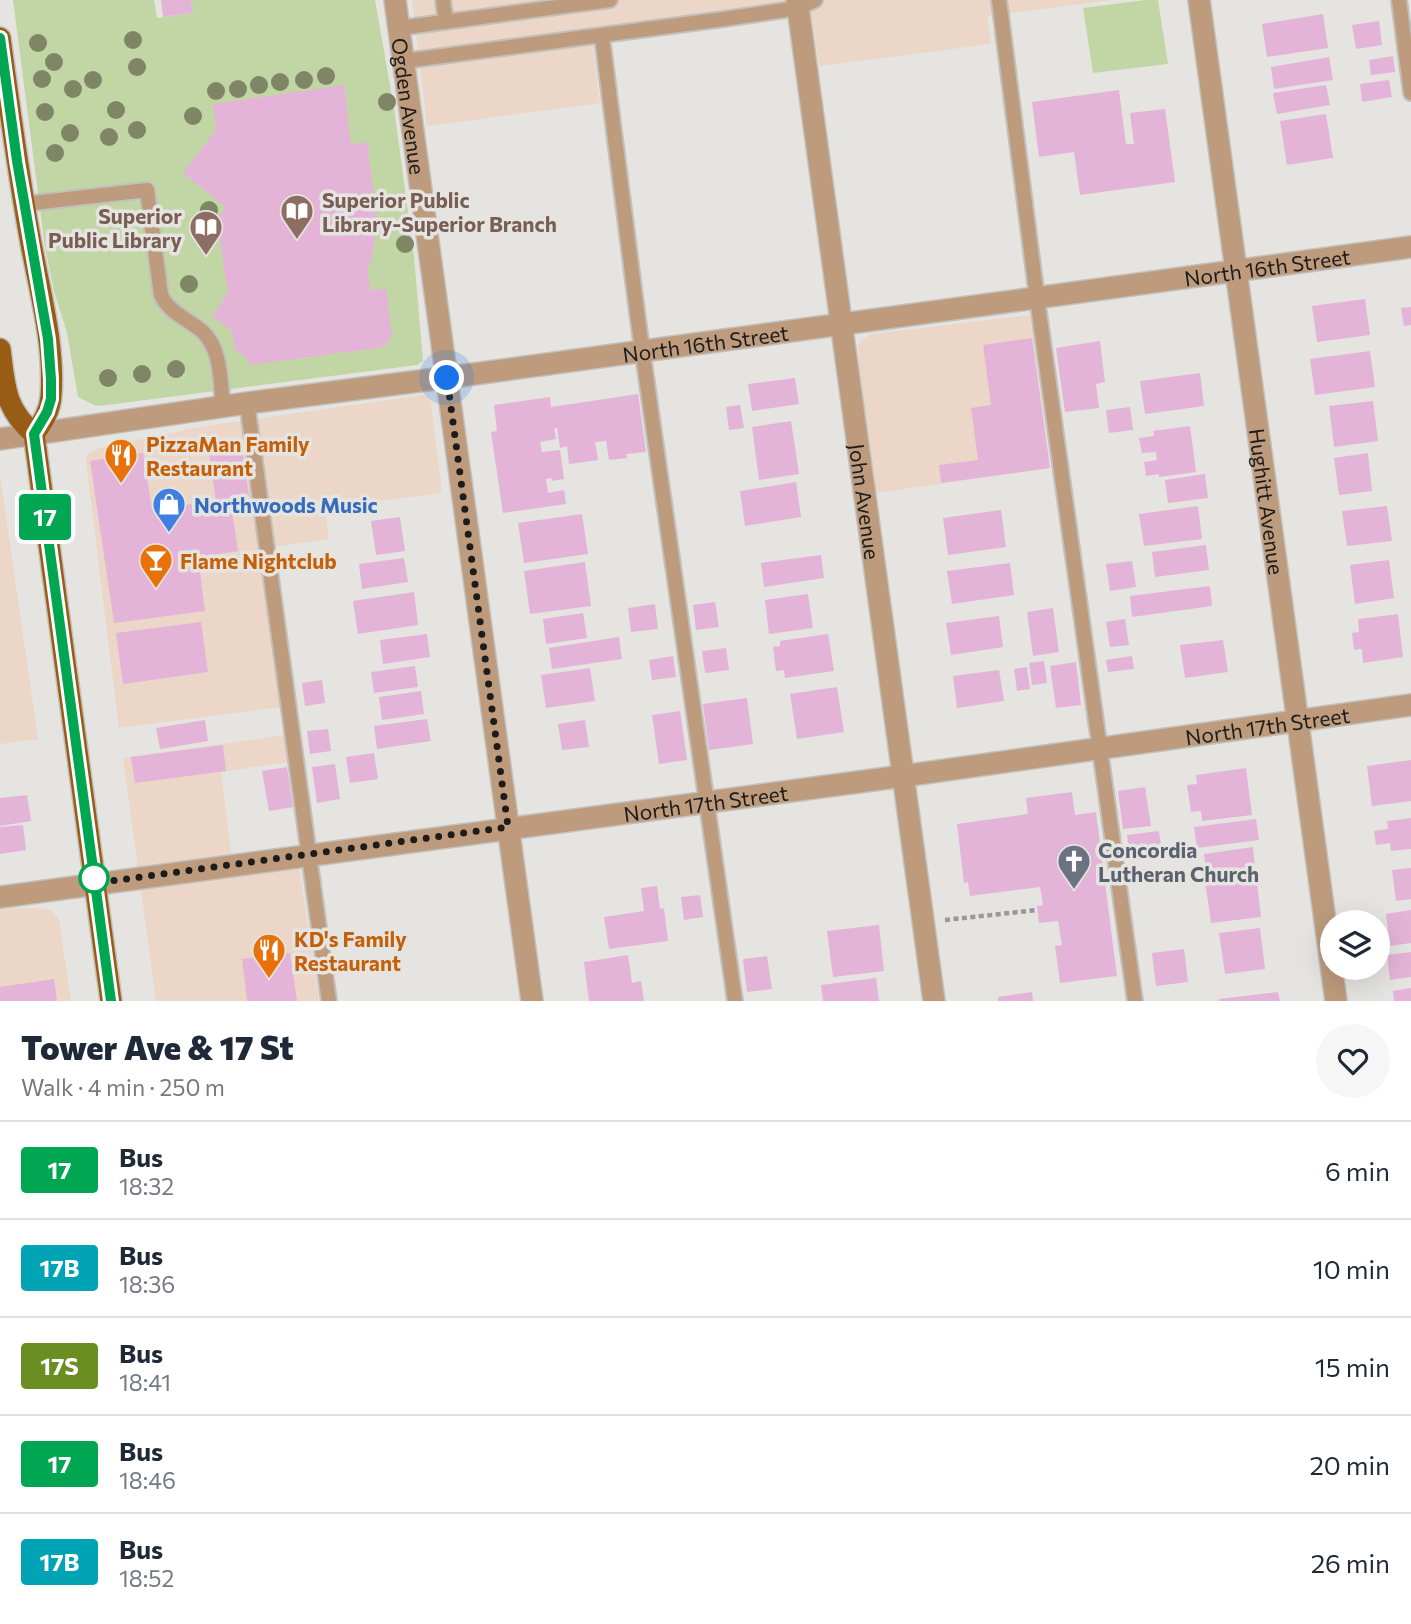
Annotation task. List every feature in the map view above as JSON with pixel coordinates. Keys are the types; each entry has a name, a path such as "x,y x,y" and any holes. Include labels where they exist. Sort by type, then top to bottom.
{"main road":[{"path":"0,38 24,204 48,339 51,399 34,434 111,1001"},
{"path":"0,349 10,407 22,424 34,434"}],"street":[{"name":"Ogden Avenue","path":"395,0 532,1001"},
{"name":"Hughitt Avenue","path":"1199,0 1336,1001"},
{"name":"John Avenue","path":"803,3 841,323 934,1001"},
{"name":"North 16th Street","path":"0,439 223,406 1411,247"},
{"name":"North 17th Street","path":"0,897 1411,705"}],"lane":[{"path":"443,0 446,22"},
{"path":"399,29 610,0"},
{"path":"999,0 1037,298 1135,1001"},
{"path":"1399,0 1411,93"},
{"path":"404,61 602,37 803,3"},
{"path":"602,37 642,351 735,1001"},
{"path":"24,204 146,190 161,295 170,309 203,332 214,347 223,406"},
{"path":"247,403 329,1001"}],"path":[{"path":"923,923 1037,910"}],"shaded area":[{"path":"412,0 1112,0 987,16 991,44 819,66 809,1 591,31 600,103 427,126"},
{"path":"1030,315 1050,468 876,493 859,365 858,346 861,341 871,334"},
{"path":"428,396 431,404 442,493 325,507 329,539 258,549 280,707 119,728 87,455 104,447 200,427"},
{"path":"0,475 38,739 0,744"},
{"path":"285,735 289,762 221,772 234,876 299,867 319,1001 156,1001 123,758"},
{"path":"38,908 52,911 59,920 71,1001 0,1001 0,909"}],"green space":[{"path":"13,0 154,0 157,18 193,13 191,0 375,0 394,108 414,256 423,361 417,365 107,405 96,406 78,397 67,333 54,291 45,247"},
{"path":"1158,0 1168,64 1093,73 1083,8"}],"building":[{"path":"161,0 191,0 193,13 163,17"},
{"path":"1323,14 1328,48 1267,57 1262,24"},
{"path":"1379,21 1382,45 1356,49 1352,25"},
{"path":"1393,56 1395,72 1371,75 1369,60"},
{"path":"1329,57 1333,80 1274,89 1271,67"},
{"path":"1389,80 1392,97 1362,102 1360,84"},
{"name":"Superior Public Library-Superior Branch","path":"344,85 351,145 367,142 377,220 371,263 367,263 370,291 386,288 392,336 384,347 249,365 247,358 235,350 232,331 212,316 228,293 217,220 226,207 183,173 216,130 213,104"},
{"path":"1326,85 1330,105 1277,114 1273,93"},
{"path":"1119,90 1126,144 1134,144 1130,113 1165,109 1175,182 1080,195 1074,152 1039,157 1032,102"},
{"path":"1326,114 1333,158 1287,165 1280,121"},
{"path":"1365,299 1370,335 1317,342 1312,306"},
{"path":"1411,307 1411,325 1404,326 1401,308"},
{"path":"1032,338 1050,468 941,483 939,465 978,460 971,408 991,405 983,345"},
{"path":"1100,341 1105,382 1096,384 1099,408 1065,412 1056,348"},
{"path":"1370,351 1375,387 1315,395 1310,359"},
{"path":"1200,373 1204,406 1145,414 1140,381"},
{"path":"795,378 799,404 752,411 748,384"},
{"path":"638,394 646,452 626,454 627,458 609,460 606,441 595,442 598,460 569,464 567,446 560,448 557,428 554,428 556,439 540,442 542,452 560,450 564,479 546,479 548,493 564,490 566,504 503,513 491,432 497,431 494,405 550,397 551,407"},
{"path":"1373,401 1378,441 1334,447 1329,406"},
{"path":"740,405 744,428 729,430 726,407"},
{"path":"1130,407 1133,430 1109,433 1106,410"},
{"path":"791,421 799,474 759,480 752,427"},
{"path":"1190,426 1196,472 1146,476 1144,462 1157,460 1156,452 1142,453 1139,438 1154,436 1153,431"},
{"path":"241,441 249,495 230,498 238,551 198,557 205,611 114,623 90,461 143,453 152,509 216,501 208,446"},
{"path":"1368,453 1372,491 1339,495 1334,458"},
{"path":"1205,474 1208,498 1168,503 1165,480"},
{"path":"796,482 801,517 745,526 740,491"},
{"path":"1198,506 1202,539 1144,546 1139,514"},
{"path":"1387,506 1392,541 1347,546 1342,511"},
{"path":"1001,510 1006,547 948,555 943,518"},
{"path":"582,514 588,554 524,563 518,523"},
{"path":"400,517 405,551 376,555 371,521"},
{"path":"1206,545 1209,570 1155,577 1152,552"},
{"path":"821,555 824,578 764,587 761,563"},
{"path":"404,558 408,582 362,589 359,564"},
{"path":"1389,560 1394,598 1355,604 1350,565"},
{"path":"1132,561 1136,587 1110,591 1106,564"},
{"path":"585,562 591,606 530,614 524,571"},
{"path":"1010,563 1014,595 952,604 947,571"},
{"path":"1210,586 1212,606 1132,617 1130,596"},
{"path":"414,592 418,625 358,634 353,601"},
{"path":"808,594 813,628 769,634 765,600"},
{"path":"715,602 719,627 696,630 693,605"},
{"path":"655,604 658,629 631,632 628,608"},
{"path":"1053,608 1059,652 1033,656 1027,612"},
{"path":"583,613 587,638 546,644 543,619"},
{"path":"1398,614 1403,657 1363,663 1362,649 1354,650 1352,633 1359,632 1358,619"},
{"path":"999,616 1003,647 951,655 946,623"},
{"path":"1125,619 1129,645 1110,647 1106,622"},
{"path":"201,622 208,672 123,684 116,633"},
{"path":"427,634 430,657 383,664 380,640"},
{"path":"828,634 834,671 785,678 784,670 776,671 773,647 780,646 780,641"},
{"path":"619,637 622,659 552,669 549,648"},
{"path":"1223,640 1228,672 1185,678 1180,645"},
{"path":"726,648 729,670 705,673 702,651"},
{"path":"673,656 676,677 652,680 649,660"},
{"path":"1132,656 1134,669 1108,672 1106,660"},
{"path":"1044,661 1047,683 1032,685 1029,663"},
{"path":"1076,662 1081,705 1056,708 1050,666"},
{"path":"415,666 418,687 374,693 371,672"},
{"path":"1027,667 1030,689 1017,691 1014,669"},
{"path":"590,668 595,701 546,708 541,675"},
{"path":"999,670 1004,701 957,708 953,676"},
{"path":"322,680 325,703 305,706 302,683"},
{"path":"837,687 844,732 797,739 790,694"},
{"path":"421,691 424,714 382,720 379,697"},
{"path":"747,698 753,744 709,750 703,704"},
{"path":"680,711 687,760 659,764 652,715"},
{"path":"427,719 431,741 377,749 374,726"},
{"path":"205,720 208,741 160,749 156,728"},
{"path":"585,720 589,747 562,750 558,724"},
{"path":"328,729 331,751 310,754 307,731"},
{"path":"223,745 226,771 135,783 131,757"},
{"path":"374,753 378,779 350,783 346,757"},
{"path":"1411,760 1411,801 1372,806 1367,766"},
{"path":"335,764 340,799 317,803 312,767"},
{"path":"287,767 293,807 269,811 262,771"},
{"path":"1246,768 1252,815 1202,821 1201,811 1191,812 1187,785 1197,784 1196,775"},
{"path":"1145,787 1151,826 1123,829 1118,791"},
{"name":"Concordia Lutheran Church","path":"1072,792 1075,815 1096,812 1117,976 1060,983 1055,946 1062,945 1058,921 1039,923 1037,906 1043,905 1040,887 970,896 968,882 964,883 957,824 1028,814 1026,798"},
{"path":"27,795 31,821 0,826 0,798"},
{"path":"1411,818 1411,849 1391,851 1390,843 1376,845 1374,831 1388,829 1387,821"},
{"path":"1256,819 1259,840 1197,848 1194,827"},
{"path":"23,825 26,850 0,854 0,827"},
{"path":"1159,831 1162,853 1130,857 1127,835"},
{"path":"1253,847 1255,868 1206,874 1204,854"},
{"path":"1411,868 1411,899 1396,901 1392,870"},
{"path":"1155,869 1156,881 1133,884 1131,872"},
{"path":"1256,874 1261,917 1211,923 1205,881"},
{"path":"657,886 660,909 664,908 668,941 609,949 604,917 644,911 641,888"},
{"path":"700,895 703,917 684,920 681,897"},
{"path":"1411,910 1411,943 1390,946 1390,913"},
{"path":"879,925 884,971 833,977 827,931"},
{"path":"1260,928 1265,969 1225,974 1219,933"},
{"path":"1184,949 1188,982 1156,986 1152,953"},
{"path":"1411,952 1411,977 1390,980 1390,955"},
{"name":"KD's Family Restaurant","path":"290,953 297,1001 247,1001 242,959"},
{"path":"628,955 632,983 641,981 644,1001 589,1001 584,962"},
{"path":"767,956 772,989 747,992 743,959"},
{"path":"876,978 879,1001 823,1001 821,985"},
{"path":"54,979 57,1001 0,1001 0,987"},
{"path":"1411,988 1411,1001 1394,1001 1393,991"},
{"path":"1032,992 1033,1001 998,1001 998,997"},
{"path":"1278,992 1280,1001 1219,1001 1219,999"}],"bus line":[{"name":"17","path":"0,38 17,161 48,339 51,399 42,423 34,434 111,1001"}],"place":[{"name":"Superior Public Library-Superior Branch","path":"297,241"},
{"name":"Superior Public Library","path":"206,257"},
{"name":"PizzaMan Family Restaurant","path":"121,485"},
{"name":"Northwoods Music","path":"169,534"},
{"name":"Flame Nightclub","path":"156,590"},
{"name":"Concordia Lutheran Church","path":"1074,891"},
{"name":"KD's Family Restaurant","path":"269,980"}],"route":[{"path":"94,878 94,883 193,871 508,827 447,378"}]}
